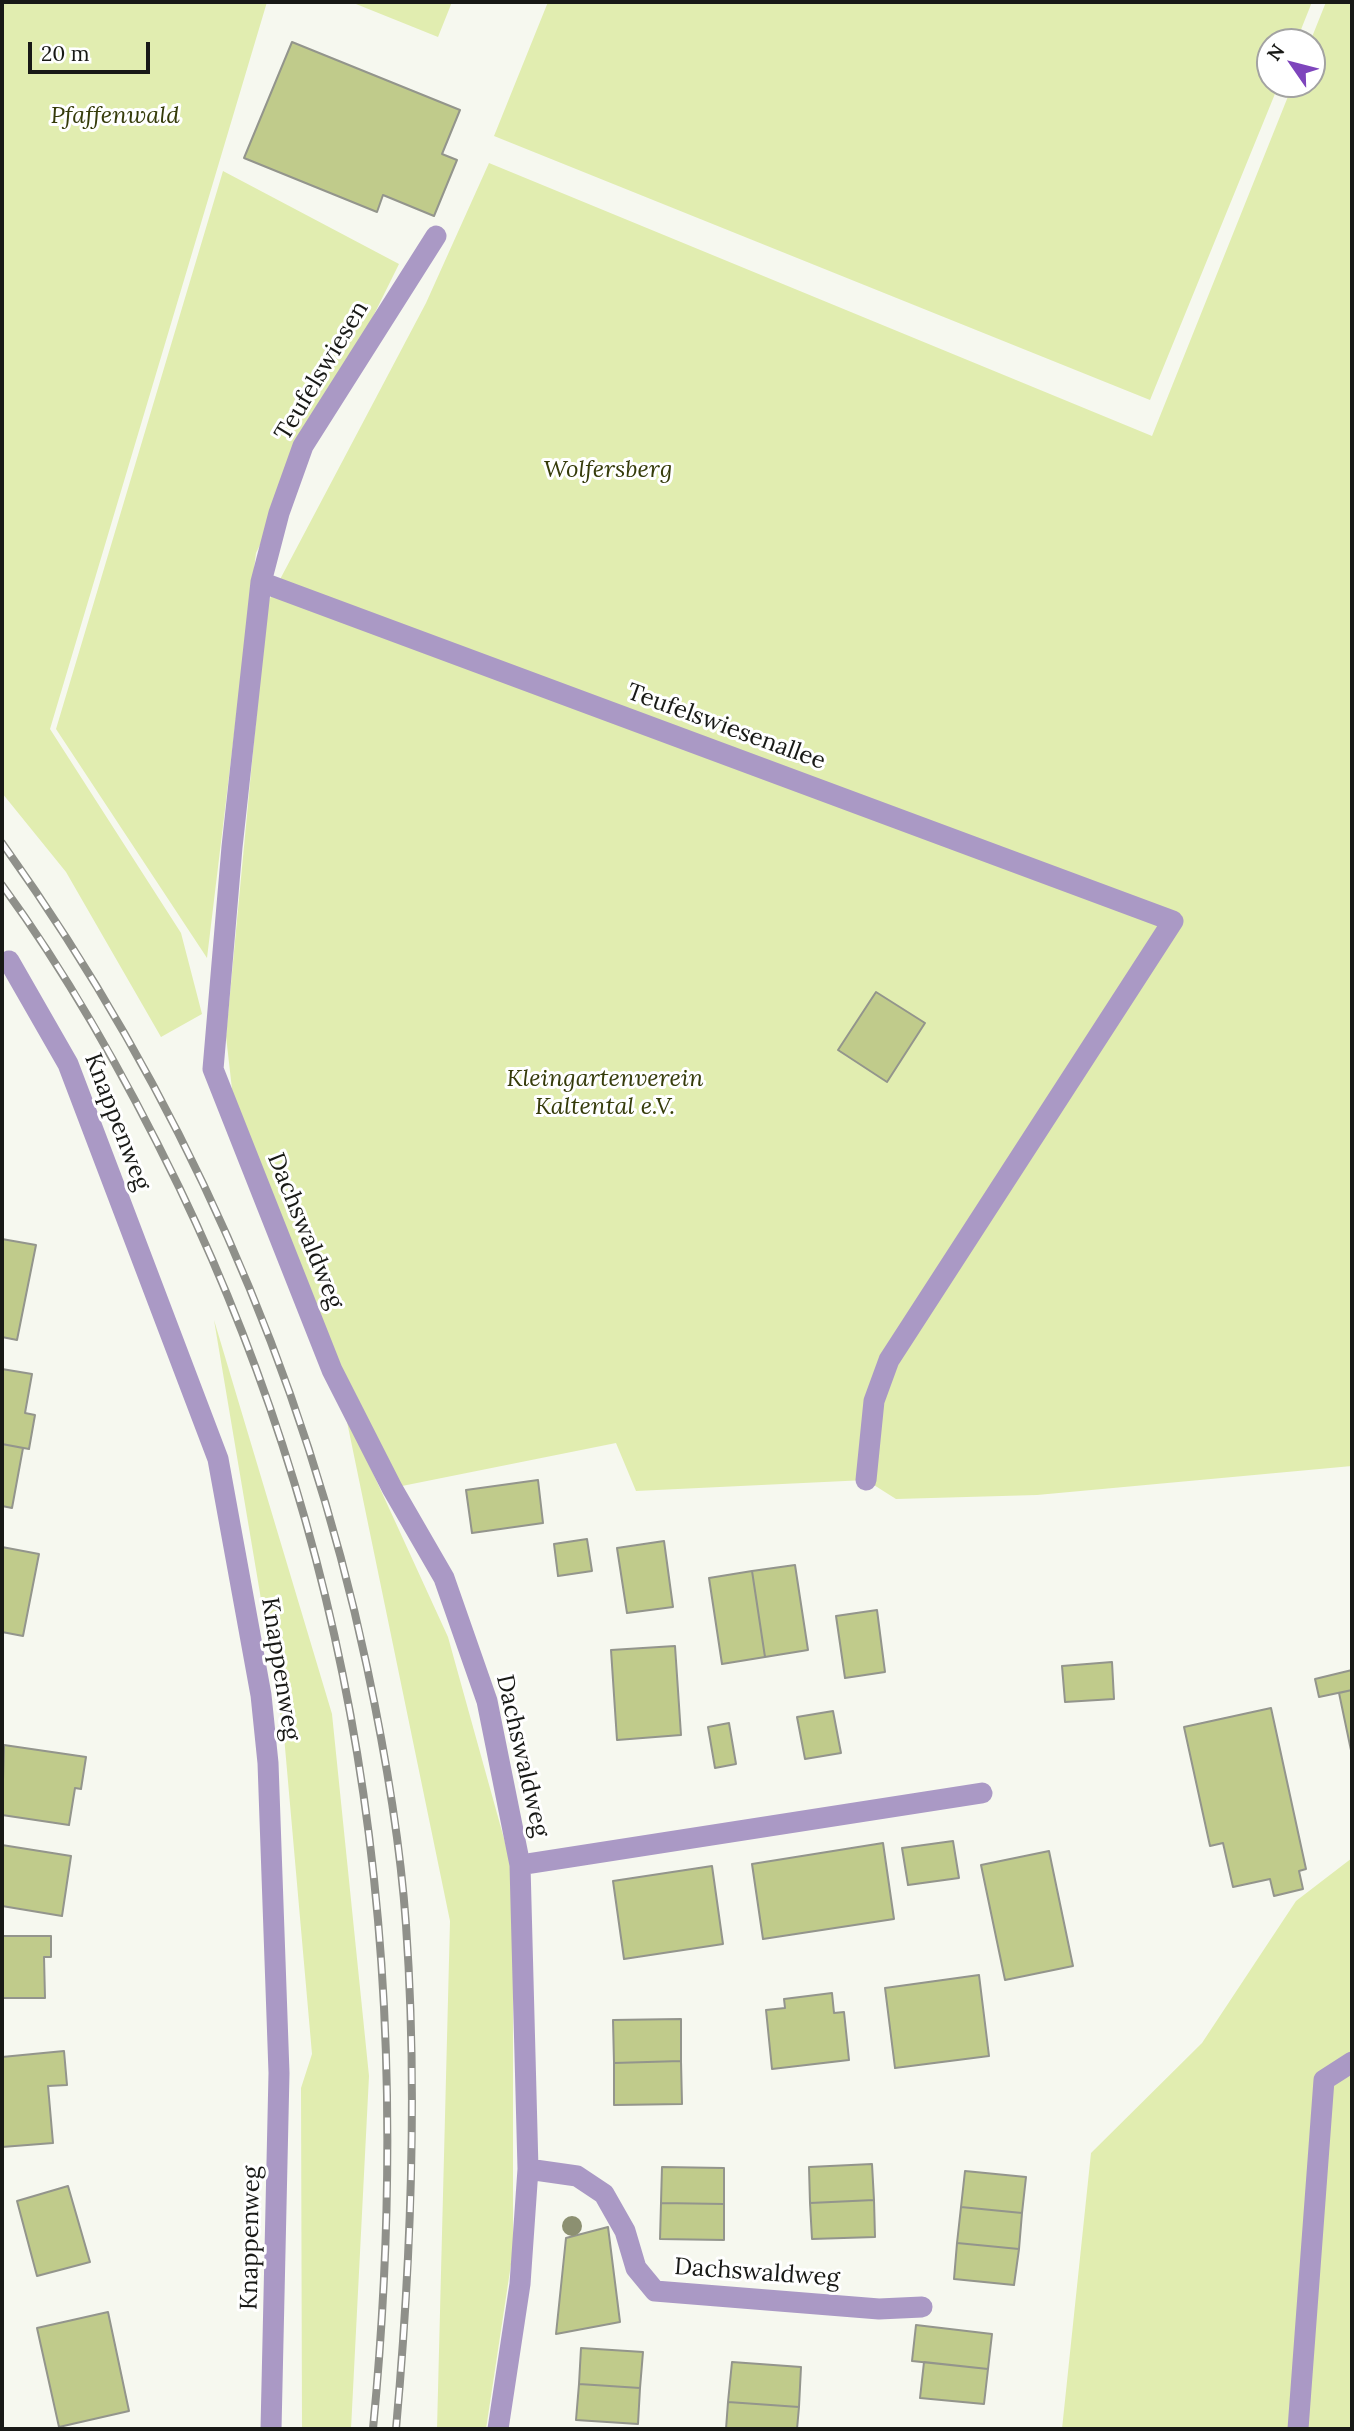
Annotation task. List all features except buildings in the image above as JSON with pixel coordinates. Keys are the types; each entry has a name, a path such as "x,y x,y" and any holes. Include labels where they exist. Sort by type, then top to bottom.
{"street":[{"name":"Teufelswiesen","path":"261,582 279,513 303,446 436,236"},
{"name":"Teufelswiesenallee","path":"261,582 1174,921 889,1360 874,1401 866,1480"},
{"name":"Dachswaldweg","path":"261,582 232,847 213,1069 332,1370 392,1488 444,1578 486,1700 520,1865 528,2169 520,2284 498,2429"},
{"name":"Knappenweg","path":"9,961 68,1064 218,1459 261,1695 268,1763 279,2073 271,2429"},
{"name":"Dachswaldweg","path":"520,1865 982,1793"},
{"path":"1298,2429 1324,2080 1352,2062"},
{"name":"Dachswaldweg","path":"528,2169 577,2176 604,2194 625,2231 636,2268 655,2291 879,2309 922,2307"}],"green space":[{"name":"Pfaffenwald","path":"2,2 267,2 50,729 181,933 202,1014 161,1037 66,872 2,793"},
{"path":"351,2 452,2 438,37"},
{"path":"548,2 1312,2 1302,28 1256,28 1256,98 1273,98 1150,400 494,136"},
{"path":"1326,2 1352,2 1352,1466 1037,1495 896,1499 866,1480 636,1491 616,1443 392,1488 332,1370 233,1098 226,1036 267,604 426,303 489,163 1152,436 1287,98 1326,98 1326,28 1316,28"},
{"path":"223,171 399,264 256,553 207,958 56,729"},
{"path":"214,1320 332,1714 369,2076 351,2429 302,2429 301,2088 312,2054 284,1736"},
{"path":"345,1412 448,1637 513,1871 513,2251 486,2429 437,2429 450,1921"},
{"path":"1352,1858 1352,2429 1062,2429 1091,2153 1202,2043 1296,1901"}],"railway":[{"path":"2,843 66,937 125,1034 179,1134 227,1236 270,1341 308,1448 340,1556 367,1667 386,1763 406,1925 412,2051 411,2177 406,2303 396,2429"},
{"path":"2,885 75,994 140,1109 179,1187 244,1337 296,1487 335,1640 363,1794 380,1950 387,2107 385,2267 373,2429"}],"park label":[{"name":"Wolfersberg","path":"608,470"},
{"name":"Kleingartenverein Kaltental e.V.","path":"605,1093"}]}
